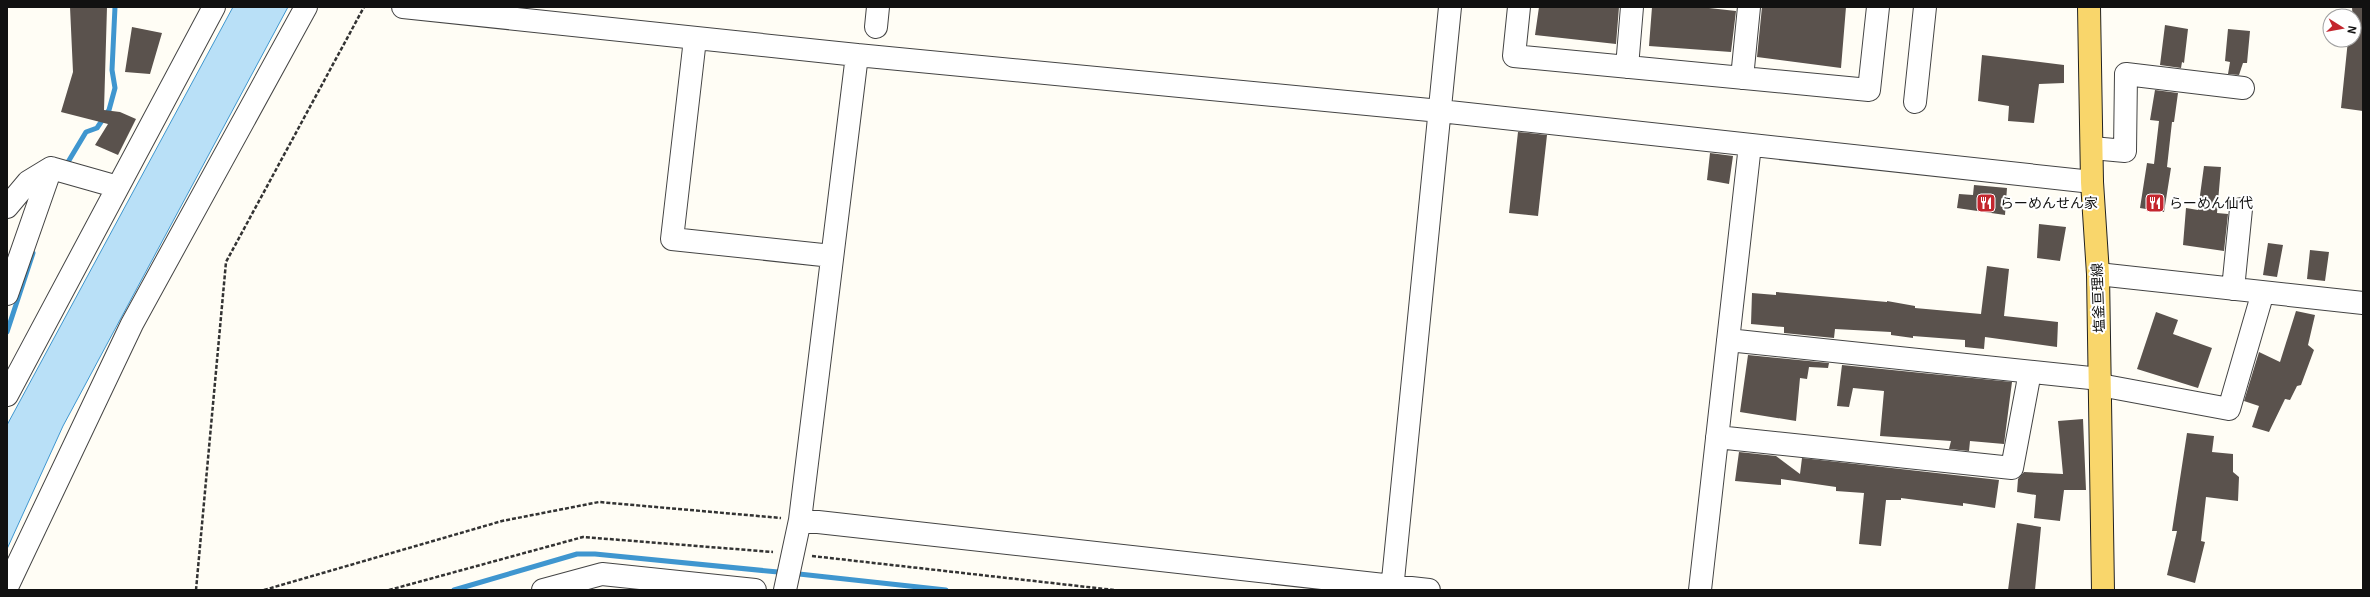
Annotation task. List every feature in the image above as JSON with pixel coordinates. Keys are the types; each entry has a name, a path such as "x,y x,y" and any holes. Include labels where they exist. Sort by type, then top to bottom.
{"main road":[{"name":"塩釜亘理線","path":"2089,7 2092,182 2098,274 2104,590"}],"street":[{"path":"7,395 214,7"},
{"path":"7,586 132,324 306,7"},
{"path":"403,7 555,16 695,39 1440,111 2092,182"},
{"path":"1392,588 1450,7"},
{"path":"1519,7 1514,56 1869,90 1878,7"},
{"path":"1627,67 1632,7"},
{"path":"1742,78 1750,7"},
{"path":"1915,102 1925,7"},
{"path":"695,39 672,239 832,256"},
{"path":"785,590 800,520 857,55"},
{"path":"2092,148 2125,151 2126,74 2244,88"},
{"path":"1700,590 1750,145"},
{"path":"7,207 28,182 59,170 118,187"},
{"path":"7,294 59,170"},
{"path":"2233,289 2241,208"},
{"path":"2098,274 2363,303"},
{"path":"1728,340 2030,372 2100,382 2229,409 2263,292"},
{"path":"1717,437 2012,468 2030,372"},
{"path":"800,520 1392,588 1429,590"},
{"path":"543,590 602,574 755,590"}],"path":[{"path":"196,590 226,262 364,7"},
{"path":"264,590 502,521 599,502 800,520"},
{"path":"390,590 583,537 793,554 1114,590"}],"water":[{"path":"233,7 288,7 63,426 7,549 7,425"}],"building":[{"path":"70,7 107,7 104,110 120,112 136,119 118,155 95,145 108,124 61,112 73,72"},
{"path":"1539,7 1619,7 1616,44 1535,35"},
{"path":"1652,7 1700,7 1736,11 1731,52 1649,46"},
{"path":"1762,7 1846,7 1841,68 1757,57"},
{"path":"2363,7 2363,111 2341,108 2347,48 2362,48 2362,8 2352,8"},
{"path":"2165,25 2188,29 2184,63 2182,62 2181,68 2160,65"},
{"path":"132,27 162,33 150,74 125,72"},
{"path":"2228,29 2250,31 2247,63 2243,63 2239,75 2228,74 2230,62 2225,61"},
{"path":"1982,55 2064,65 2064,83 2039,84 2034,123 2008,121 2009,106 1978,101"},
{"path":"2155,90 2178,93 2174,122 2172,122 2167,167 2171,168 2164,212 2140,208 2147,163 2154,164 2159,121 2150,120"},
{"path":"1518,132 1547,135 1538,216 1509,213"},
{"path":"1710,153 1733,156 1729,184 1707,180"},
{"path":"2204,166 2221,167 2217,213 2228,214 2224,251 2183,245 2186,208 2198,210"},
{"path":"1974,185 2007,188 2005,215 1957,208 1959,194 1973,195"},
{"path":"2039,224 2066,227 2060,261 2037,258"},
{"path":"2268,243 2283,245 2277,277 2263,275"},
{"path":"2310,250 2329,252 2325,281 2307,279"},
{"path":"1987,266 2009,269 2004,316 2058,322 2057,347 1985,337 1984,349 1965,347 1965,340 1913,336 1913,338 1891,335 1891,332 1835,329 1834,338 1784,333 1784,327 1751,324 1752,293 1776,295 1776,292 1887,301 1915,306 1915,308 1981,314"},
{"path":"2296,311 2315,315 2308,345 2314,350 2301,385 2297,386 2290,400 2285,399 2269,432 2252,427 2259,406 2244,401 2259,352 2280,362"},
{"path":"2156,312 2178,320 2173,334 2212,348 2198,388 2137,369"},
{"path":"1748,355 1829,363 1828,368 1809,367 1807,379 1800,378 1796,421 1740,412"},
{"path":"1842,365 2012,382 2004,444 1970,441 1969,451 1949,449 1951,441 1880,436 1884,391 1853,388 1849,407 1837,406"},
{"path":"2083,419 2086,490 2064,490 2060,521 2034,518 2036,495 2017,492 2018,479 2024,472 2063,474 2058,421"},
{"path":"2187,433 2214,436 2212,452 2233,454 2233,472 2239,477 2238,501 2206,497 2201,541 2205,542 2195,583 2167,575 2177,531 2172,531"},
{"path":"1739,452 1776,456 1800,474 1802,458 1999,480 1995,508 1963,503 1963,506 1901,498 1901,500 1886,500 1881,546 1859,544 1864,493 1836,491 1836,487 1781,479 1781,485 1735,481"},
{"path":"2017,523 2041,527 2035,590 2008,590"}],"waterway":[{"path":"65,167 86,132 97,128 109,110 115,88 112,70 115,7"},
{"path":"7,332 33,253"},
{"path":"454,590 577,554 595,554 778,572"},
{"path":"799,574 946,590"}],"place":[{"name":"らーめんせん家","path":"1986,203"},
{"name":"らーめん仙代","path":"2155,203"}]}
